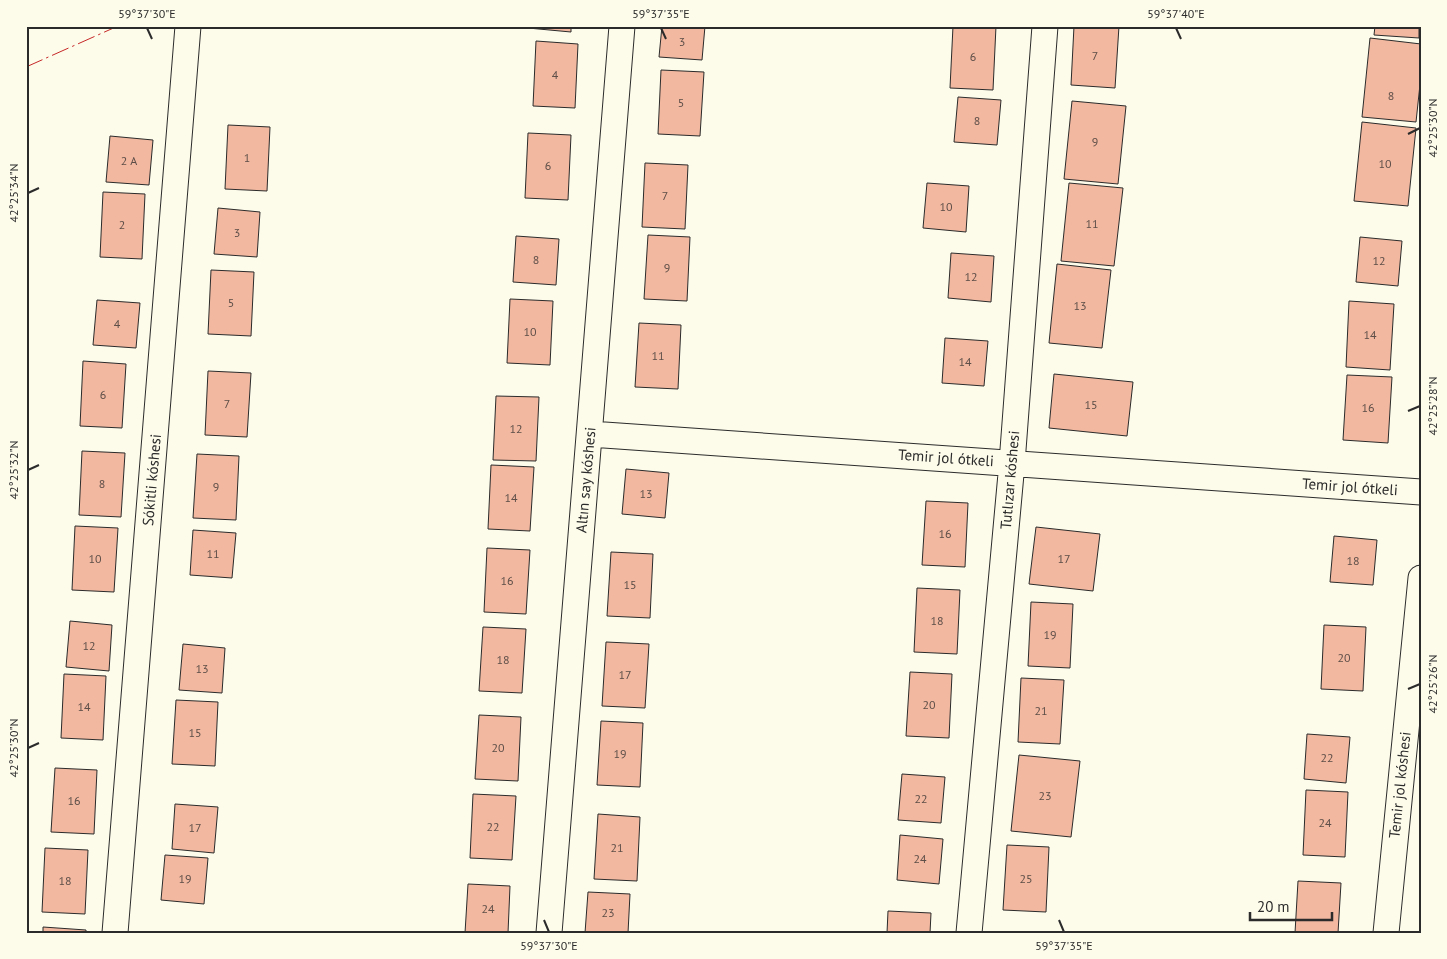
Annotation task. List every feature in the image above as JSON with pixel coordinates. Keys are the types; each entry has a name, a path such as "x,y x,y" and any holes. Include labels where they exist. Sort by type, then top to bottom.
{"street":[{"name":"Sókitli kóshesi","path":"115,933 188,26"},
{"name":"Altın say kóshesi","path":"549,933 622,26"},
{"name":"Tutlızar kóshesi","path":"969,933 1012,463 1045,26"},
{"name":"Temir jol ótkeli","path":"590,434 1421,492"},
{"name":"Temir jol kóshesi","path":"1386,933 1421,578"}],"building":[{"path":"528,26 571,26 571,32 528,28"},
{"path":"662,26 705,26 702,60 659,57"},
{"path":"953,26 996,26 993,90 950,88"},
{"path":"1074,26 1119,26 1115,88 1071,85"},
{"path":"1375,26 1419,26 1419,38 1374,35"},
{"path":"1370,38 1421,44 1421,75 1416,122 1362,117"},
{"path":"536,41 578,44 575,108 533,106"},
{"path":"661,70 704,72 700,136 658,134"},
{"path":"958,97 1001,100 997,145 954,142"},
{"path":"1072,101 1126,106 1118,184 1064,179"},
{"path":"1362,122 1416,128 1408,206 1354,201"},
{"path":"228,125 270,127 267,191 225,189"},
{"path":"528,133 571,135 568,200 525,198"},
{"path":"110,136 153,140 149,185 106,182"},
{"path":"645,163 688,165 685,229 642,227"},
{"path":"927,183 969,186 966,232 923,228"},
{"path":"1069,183 1123,188 1114,266 1061,261"},
{"path":"103,192 145,194 142,259 100,257"},
{"path":"218,208 260,212 257,257 214,254"},
{"path":"648,235 690,237 687,301 644,299"},
{"path":"516,236 559,239 556,285 513,282"},
{"path":"1360,237 1402,241 1398,286 1356,282"},
{"path":"951,253 994,256 991,302 948,298"},
{"path":"1057,264 1111,270 1102,348 1049,343"},
{"path":"211,270 254,272 251,336 208,334"},
{"path":"510,299 553,301 550,365 507,363"},
{"path":"97,300 140,303 136,348 93,345"},
{"path":"1349,301 1394,304 1390,370 1346,367"},
{"path":"639,323 681,325 678,389 635,387"},
{"path":"945,338 988,341 984,386 942,383"},
{"path":"83,361 126,364 122,428 80,426"},
{"path":"208,371 251,373 247,437 205,435"},
{"path":"1054,374 1133,382 1127,436 1049,428"},
{"path":"1347,375 1392,377 1388,443 1343,440"},
{"path":"496,396 539,397 536,461 493,460"},
{"path":"82,451 125,453 121,517 79,515"},
{"path":"197,454 239,456 236,520 193,518"},
{"path":"491,465 534,467 530,531 488,529"},
{"path":"626,469 669,473 665,518 622,514"},
{"path":"926,501 968,503 965,567 922,565"},
{"path":"75,526 118,528 114,592 72,590"},
{"path":"1036,527 1100,534 1093,591 1029,584"},
{"path":"193,530 236,533 232,578 190,575"},
{"path":"1334,536 1377,540 1373,585 1330,582"},
{"path":"487,548 530,550 526,614 484,612"},
{"path":"611,552 653,554 650,618 607,616"},
{"path":"917,588 960,590 957,654 914,652"},
{"path":"1031,602 1073,604 1070,668 1028,666"},
{"path":"70,621 112,625 109,671 66,667"},
{"path":"1324,625 1366,627 1363,691 1321,689"},
{"path":"483,627 526,629 522,693 479,691"},
{"path":"606,642 649,644 645,708 602,706"},
{"path":"183,644 225,648 222,693 179,690"},
{"path":"910,672 952,674 949,738 906,736"},
{"path":"64,674 106,676 103,740 61,738"},
{"path":"1021,678 1064,680 1060,744 1018,742"},
{"path":"176,700 218,702 215,766 172,764"},
{"path":"479,715 521,717 518,781 475,779"},
{"path":"601,721 643,723 640,787 597,785"},
{"path":"1307,734 1350,737 1346,783 1304,779"},
{"path":"1019,755 1080,761 1071,837 1011,831"},
{"path":"55,768 97,770 94,834 51,832"},
{"path":"902,774 945,777 941,823 898,820"},
{"path":"1306,790 1348,792 1345,857 1303,855"},
{"path":"473,794 516,796 512,860 470,858"},
{"path":"175,804 218,807 214,853 172,849"},
{"path":"598,814 640,817 637,881 594,879"},
{"path":"900,835 943,839 939,884 897,880"},
{"path":"1007,845 1049,847 1046,912 1003,910"},
{"path":"45,848 88,850 85,914 42,912"},
{"path":"165,855 208,858 204,904 161,900"},
{"path":"1298,881 1341,883 1338,933 1295,933"},
{"path":"468,884 510,886 508,933 465,933"},
{"path":"588,892 630,894 628,933 585,933"},
{"path":"888,911 931,913 930,933 887,933"},
{"path":"43,927 86,930 86,933 43,933"}],"power":[{"path":"26,67 118,26"}]}
